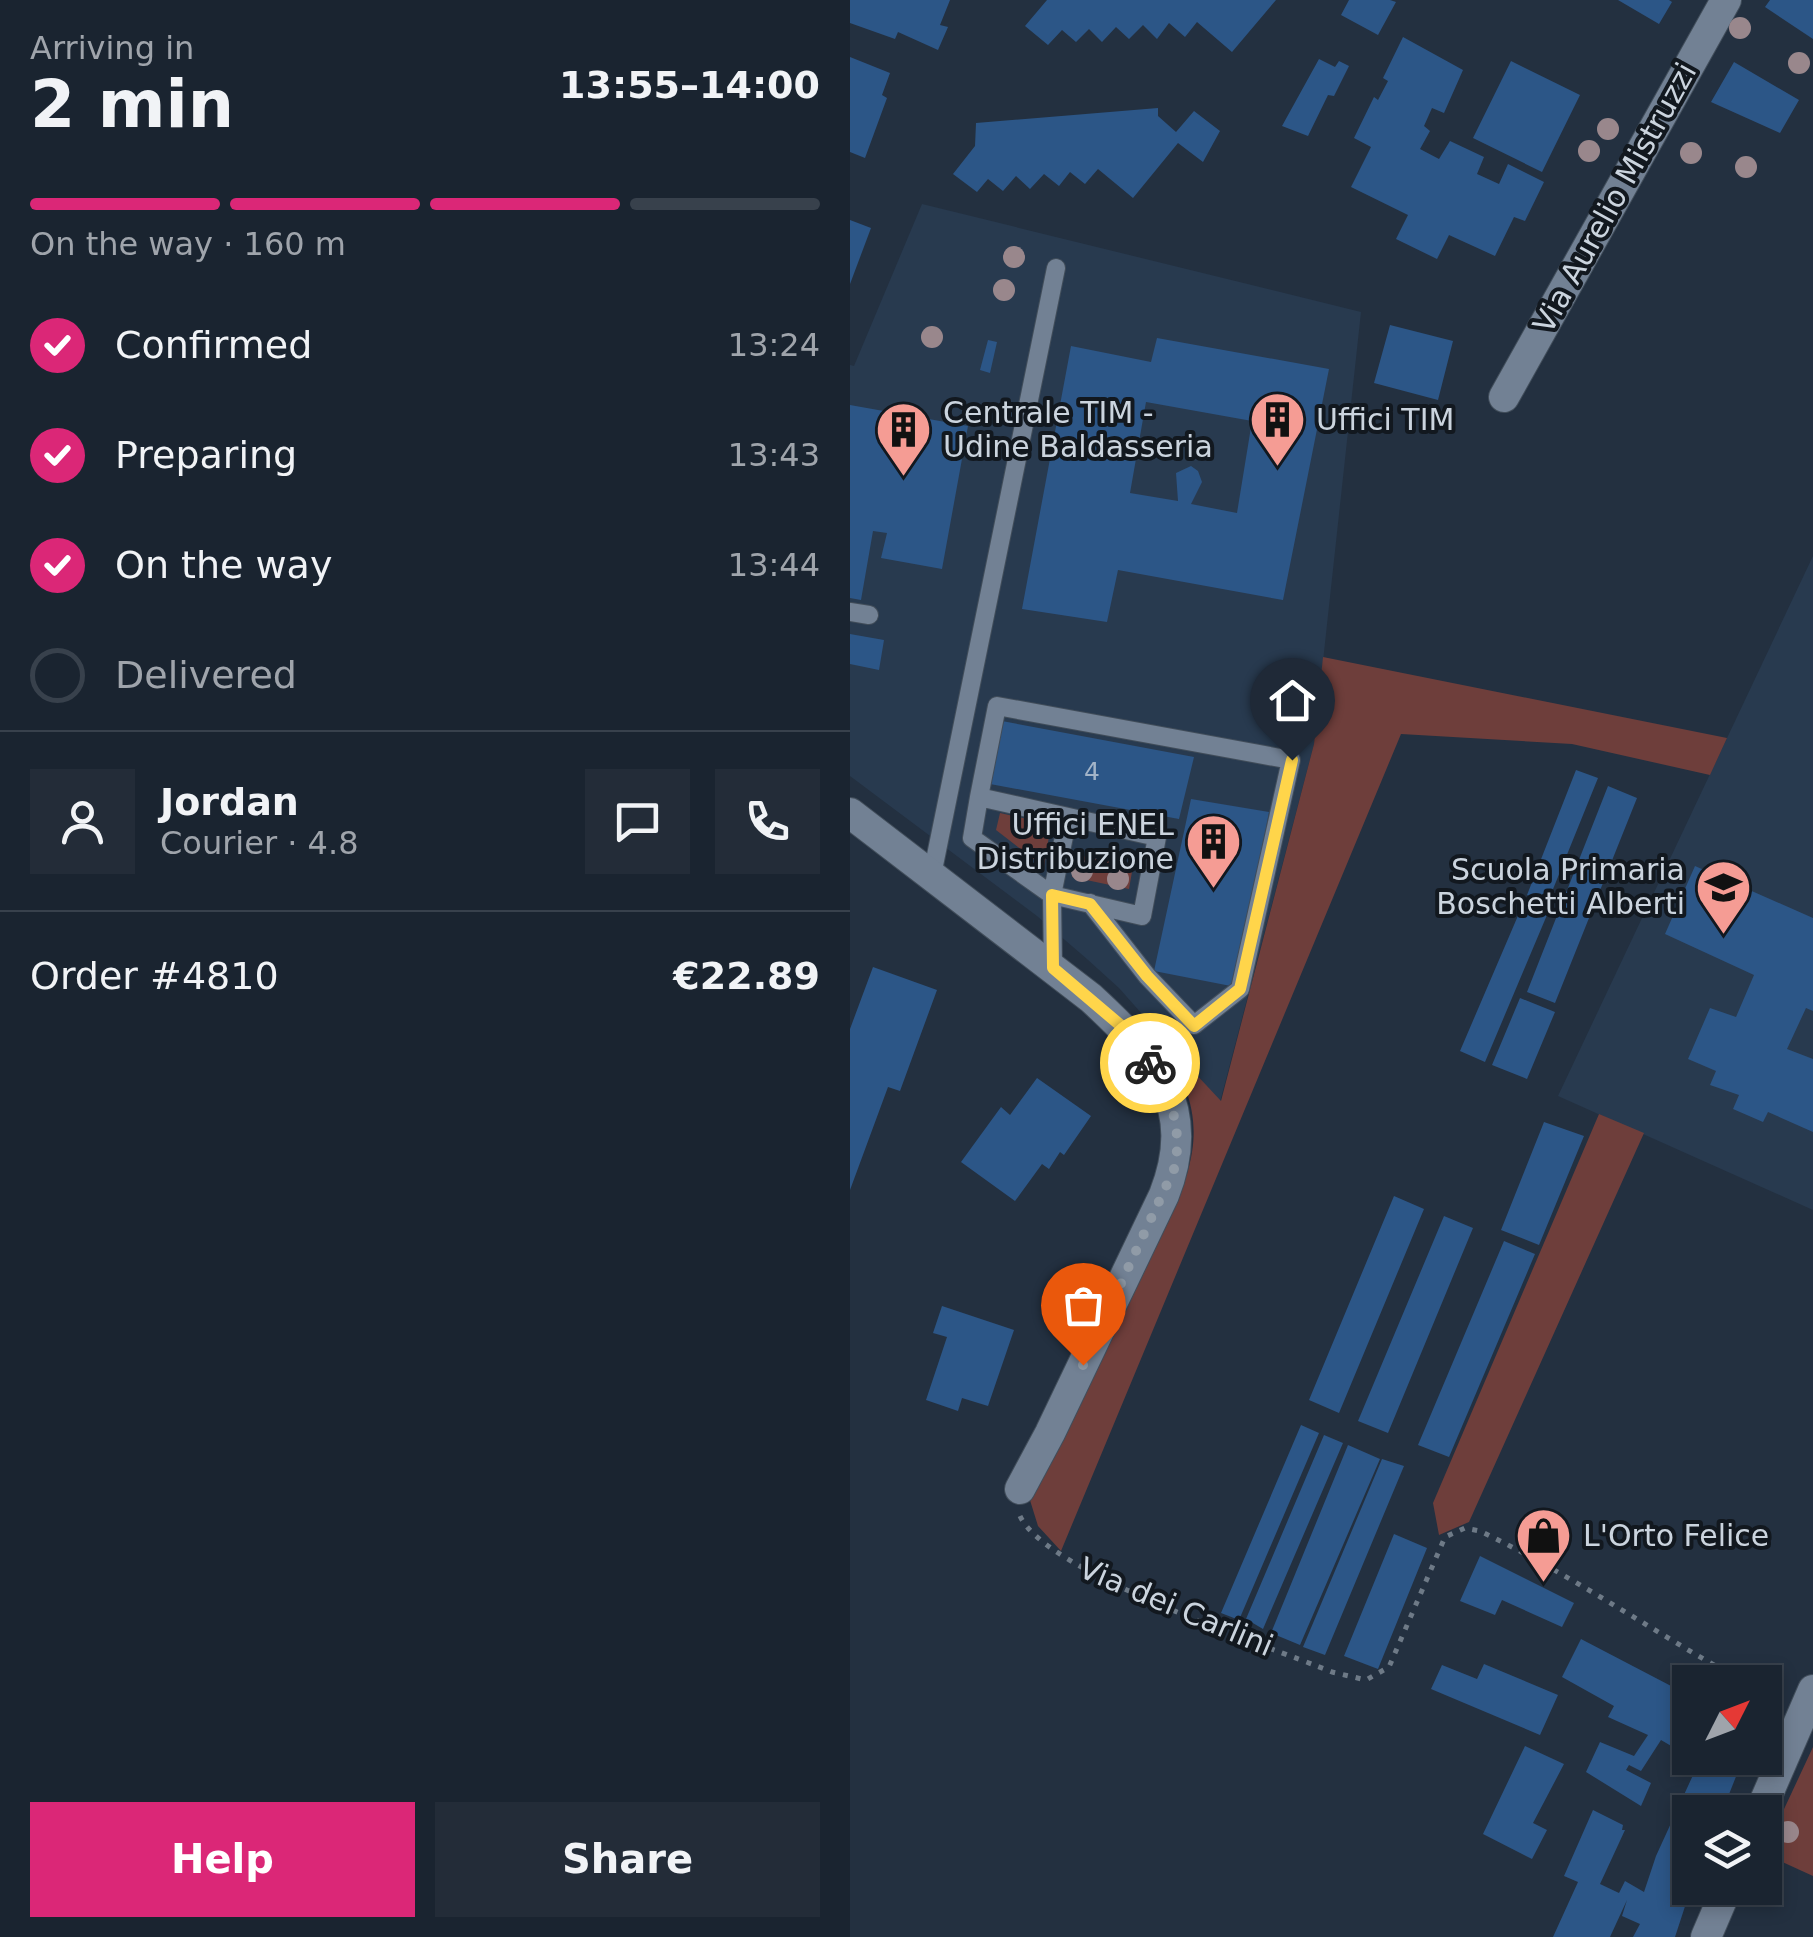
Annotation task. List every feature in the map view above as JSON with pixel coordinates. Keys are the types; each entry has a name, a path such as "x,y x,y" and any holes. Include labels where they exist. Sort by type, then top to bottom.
{"street":[{"name":"Via Aurelio Mistruzzi","path":"1504,397 1726,0"},
{"path":"850,813 1053,968 1126,1030 1164,1086 1176,1112 1180,1138 1164,1196 1020,1488"},
{"path":"1767,1795 1813,1690"},
{"path":"1706,1937 1720,1905"}],"lane":[{"path":"932,876 1056,268"},
{"path":"979,797 1157,838 1142,916 1052,895 972,838 979,797 997,706 1292,760 1240,989 1194,1026 1147,976 1090,904"},
{"path":"1053,968 1052,895 1068,817"}],"path":[{"name":"Via dei Carlini","path":"1020,1488 1016,1499 1024,1526 1088,1574 1348,1678 1366,1680 1389,1667 1440,1546 1454,1530 1465,1528 1518,1549 1715,1665"}],"shaded area":[{"path":"922,204 1361,312 1314,744 1220,1102 1119,988 1087,959 1037,916 850,776 850,365 854,366"},
{"name":"Scuola Primaria Boschetti Alberti","path":"1813,556 1813,1210 1558,1096"},
{"path":"1323,657 1727,738 1710,775 1572,744 1401,734 1061,1551 1038,1526 1029,1497 1187,1174 1194,1137 1191,1106 1165,1041 1221,1101 1314,744"},
{"path":"1000,813 1051,824 1044,867 996,830"},
{"path":"1077,855 1133,866 1129,889 1072,877"},
{"path":"1599,1114 1644,1133 1469,1522 1439,1535 1433,1503"},
{"path":"1813,1747 1813,1876 1782,1862 1782,1814"}],"building":[{"path":"850,0 950,0 940,25 948,27 938,50 898,32 895,39 850,23"},
{"path":"1047,0 1276,0 1232,52 1197,22 1185,37 1169,23 1157,39 1143,25 1129,39 1116,27 1102,42 1089,29 1076,42 1062,30 1048,45 1025,26"},
{"path":"1349,0 1396,2 1378,35 1341,15"},
{"path":"1618,0 1669,0 1672,2 1659,24"},
{"path":"1770,0 1813,0 1813,39 1765,7"},
{"path":"1403,37 1463,70 1444,113 1432,108 1424,126 1430,131 1420,149 1439,159 1450,141 1484,157 1477,174 1499,184 1508,164 1544,182 1525,221 1514,217 1495,256 1449,235 1437,259 1396,239 1408,215 1351,187 1371,147 1354,138 1374,97 1378,100 1388,81 1383,78"},
{"path":"850,57 890,73 882,95 887,98 865,158 850,152"},
{"path":"1319,59 1335,67 1339,61 1349,66 1334,96 1328,95 1308,136 1282,126"},
{"path":"1511,61 1580,95 1542,172 1473,138"},
{"path":"1734,62 1799,100 1780,133 1711,102"},
{"path":"1158,108 1158,116 1176,132 1194,111 1220,131 1203,162 1178,143 1133,198 1098,169 1085,184 1070,172 1059,186 1044,174 1030,189 1016,176 1003,191 988,179 977,192 953,174 975,146 976,123"},
{"path":"850,220 871,228 850,284"},
{"path":"1390,325 1453,341 1438,400 1374,383"},
{"path":"1157,338 1329,369 1283,600 1118,570 1107,622 1022,609 1071,346 1151,362","holes":["1146,402 1252,421 1237,513 1191,504 1202,482 1191,466 1176,473 1178,501 1130,493"]},
{"path":"988,340 997,342 990,373 980,370"},
{"name":"Centrale TIM - Udine Baldasseria","path":"850,405 968,426 942,569 881,558 887,533 873,531 861,600 850,598"},
{"path":"850,634 884,640 879,670 850,664"},
{"name":"Uffici ENEL Distribuzione","path":"1002,721 1194,757 1179,819 990,784"},
{"path":"1576,770 1598,778 1547,904 1527,895"},
{"path":"1608,786 1637,798 1555,1003 1527,992"},
{"name":"Uffici ENEL Distribuzione","path":"1191,799 1269,812 1236,987 1154,971"},
{"path":"1695,866 1813,918 1813,1011 1806,1008 1787,1049 1813,1059 1813,1132 1768,1112 1763,1122 1733,1109 1739,1095 1710,1085 1716,1071 1688,1059 1710,1008 1736,1017 1754,975 1665,934"},
{"path":"1523,904 1547,915 1485,1062 1460,1051"},
{"path":"873,967 937,990 900,1091 888,1087 850,1190 850,1029"},
{"path":"1520,998 1555,1012 1527,1079 1492,1065"},
{"path":"1037,1078 1091,1116 1064,1155 1060,1152 1049,1169 1042,1164 1015,1201 961,1162 1001,1107 1010,1115"},
{"path":"1544,1122 1584,1136 1539,1245 1501,1230"},
{"path":"1394,1196 1424,1209 1339,1413 1309,1400"},
{"path":"1444,1216 1473,1228 1388,1433 1358,1421"},
{"path":"1504,1241 1535,1254 1449,1457 1418,1445"},
{"path":"942,1306 1014,1330 988,1406 962,1398 958,1411 926,1400 947,1337 933,1333"},
{"path":"1301,1425 1319,1433 1239,1620 1221,1613"},
{"path":"1324,1435 1343,1443 1263,1629 1246,1619"},
{"path":"1348,1445 1380,1459 1300,1645 1271,1633"},
{"path":"1382,1459 1404,1466 1325,1655 1303,1647"},
{"path":"1394,1534 1427,1548 1378,1669 1344,1656"},
{"path":"1480,1556 1574,1603 1562,1627 1502,1600 1495,1615 1460,1601"},
{"path":"1581,1639 1672,1686 1672,1746 1661,1740 1641,1771 1629,1765 1626,1770 1651,1783 1641,1806 1586,1772 1600,1742 1634,1756 1648,1735 1608,1717 1614,1706 1562,1677"},
{"path":"1484,1664 1558,1695 1540,1735 1431,1689 1442,1665 1477,1679"},
{"path":"1525,1746 1564,1764 1533,1823 1547,1830 1532,1859 1483,1834"},
{"path":"1693,1775 1737,1775 1729,1795 1684,1795"},
{"path":"1593,1810 1623,1825 1625,1830 1600,1884 1619,1893 1625,1881 1644,1892 1672,1821 1672,1905 1685,1905 1675,1937 1633,1937 1640,1924 1622,1916 1627,1900 1610,1937 1553,1937 1578,1882 1564,1876"}],"way so far":[{"path":"1083,1365 1175,1167 1180,1138 1176,1112 1150,1063"}],"place":[{"name":"Uffici TIM","path":"1277,469"},
{"name":"Centrale TIM - Udine Baldasseria","path":"904,479"},
{"name":"Uffici ENEL Distribuzione","path":"1213,891"},
{"name":"Scuola Primaria Boschetti Alberti","path":"1724,936"},
{"name":"L'Orto Felice","path":"1544,1585"}],"route":[{"path":"1150,1063 1126,1030 1053,968 1052,895 1090,904 1147,976 1194,1026 1240,989 1292,760"}]}
